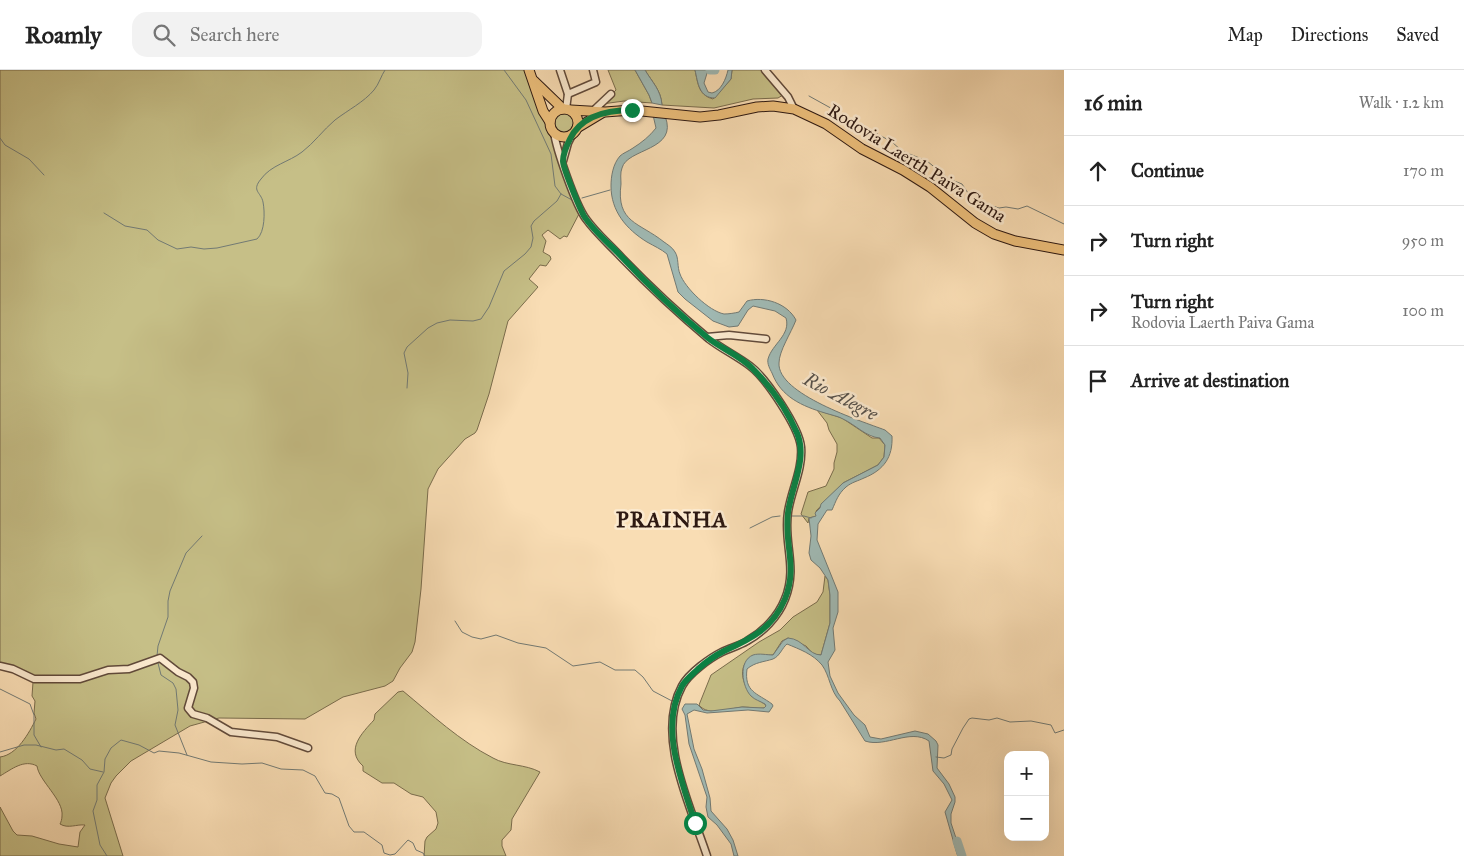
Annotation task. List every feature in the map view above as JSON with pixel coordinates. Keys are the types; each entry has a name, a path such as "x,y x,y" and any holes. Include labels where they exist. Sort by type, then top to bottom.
{"main road":[{"path":"530,74 576,116 575,130 566,136 557,135 554,132 543,111 530,74"},
{"name":"Rodovia Laerth Paiva Gama","path":"567,109 605,112 619,110 646,111 700,117 757,107 773,106 794,109 826,124 862,149 903,170 930,187 975,223 994,234 1015,241 1064,250"},
{"path":"550,122 553,114 567,109"},
{"name":"Rodovia Laerth Paiva Gama","path":"575,130 605,112"}],"street":[{"path":"560,70 568,94 567,109"},
{"path":"568,94 596,82 593,70"},
{"path":"765,70 788,97 794,109"},
{"path":"593,111 611,94"},
{"path":"563,162 568,143 575,130"},
{"path":"554,132 563,162 585,218 643,279 707,337 751,367 790,418 799,436 801,448 788,512 787,528 792,572 784,600 771,622 755,636 706,662 686,680 674,709 672,720 674,749 680,776 707,856"},
{"path":"707,337 729,335 766,339"},
{"path":"0,666 13,669 34,680 80,679 108,670 129,669 160,658 178,672 188,676 193,682 194,688 188,708 193,714 207,718 231,732 277,737 308,748"}],"shaded area":[{"path":"0,70 525,70 580,212 567,237 564,236 560,239 548,230 542,235 546,241 543,252 550,256 551,259 546,266 540,265 529,279 538,287 508,321 489,394 477,430 465,439 438,469 428,489 415,642 412,652 393,681 385,686 343,697 305,719 219,718 190,726 131,761 111,783 105,798 123,856 0,856 0,807 17,835 32,836 59,844 78,847 80,832 85,825 66,826 60,824 62,810 42,778 37,766 23,764 0,776 0,757 17,748 36,719 34,713 35,701 32,696 33,682 18,674 0,669"},
{"path":"608,70 635,70 652,103 624,101 602,104 616,90"},
{"path":"645,70 695,70 698,84 704,95 713,99 731,79 732,70 763,70 770,82 783,95 778,98 753,99 714,108 662,105 658,90"},
{"path":"560,111 568,111 575,118 575,126 568,133 560,133 553,126 553,118"},
{"path":"817,410 842,418 872,438 879,438 885,445 884,457 878,465 843,483 816,511 817,516 809,518 808,523 801,514 808,492 826,486 834,469 837,452 837,444 827,423"},
{"path":"825,576 828,580 830,595 830,623 821,655 813,654 806,646 788,638 782,641 773,655 752,656 743,668 744,682 753,695 765,704 764,708 743,707 720,711 703,709 699,705 711,675 780,630 793,617 817,602 823,592"},
{"path":"403,691 469,744 498,761 540,772 512,819 511,830 502,840 506,856 424,856 425,841 436,829 438,823 436,812 423,797 411,794 394,783 382,783 363,771 363,766 355,754 357,742 374,720 375,714 398,692"}],"water":[{"path":"635,70 645,70 658,90 662,105 652,103"},
{"path":"695,70 708,70 704,83 708,92 712,93 720,87 728,70 732,70 731,79 715,98 710,97 702,93"},
{"path":"653,115 665,116 667,127 665,136 659,143 626,161 622,168 620,197 626,214 631,220 673,249 678,260 679,271 687,286 705,304 718,312 724,314 736,313 739,312 747,301 761,299 774,302 787,309 796,320 783,348 779,363 782,374 791,385 822,405 885,430 892,436 891,450 882,467 871,475 846,487 839,495 832,510 827,510 818,524 817,540 838,592 838,612 833,628 835,650 828,662 830,676 838,693 854,715 865,725 870,737 881,739 915,731 928,734 936,741 938,745 937,768 949,784 955,797 951,823 962,856 957,854 945,812 952,800 944,784 933,771 929,741 914,736 881,742 865,741 834,693 822,665 810,655 787,644 775,658 747,669 750,687 772,704 773,706 769,712 748,710 707,713 694,710 687,714 694,749 710,798 711,811 727,829 738,856 734,856 731,844 717,825 708,817 707,797 689,744 685,715 682,709 685,704 697,704 703,710 711,711 742,707 764,708 765,704 753,697 745,687 743,668 748,658 755,654 773,655 783,641 788,638 798,641 813,652 821,655 830,623 830,595 828,580 820,568 811,560 809,553 811,536 809,518 816,516 815,513 821,504 843,483 878,465 884,457 885,445 880,438 866,433 848,421 800,404 781,388 770,370 768,359 784,334 787,324 786,318 775,311 753,306 748,310 738,326 729,327 713,321 678,292 667,254 639,237 621,218 612,195 611,182 613,170 620,156 642,142 656,128"}],"waterway":[{"path":"104,213 125,226 147,230 158,240 177,249 191,247 217,248 257,239 262,232 264,222 263,202 257,189 261,179 270,170 302,152 335,120 366,98 376,88 385,70"},
{"path":"504,70 526,100 551,154 555,186 561,194 572,200"},
{"name":"Rio Alegre","path":"710,70 715,70"},
{"path":"809,96 892,142 902,151 927,161 949,179 962,184 970,196 977,201 999,208 1018,209 1027,206 1064,224"},
{"path":"0,138 5,145 29,159 44,175"},
{"path":"582,198 610,190"},
{"path":"407,388 408,373 404,353 407,347 428,328 437,323 450,320 473,321 481,319 489,307 504,271 531,247 533,238 531,226 534,221 557,201 561,194"},
{"path":"750,528 772,517 780,516"},
{"path":"792,516 811,518"},
{"path":"157,656 158,646 168,617 170,591 186,553 202,536"},
{"path":"455,621 462,632 472,637 481,639 496,635 518,643 546,648 573,666 600,662 615,670 635,670 643,677 653,691 672,701"},
{"path":"158,663 161,675 173,683 176,689 178,710 175,725 187,755"},
{"path":"0,689 30,704 34,715 34,735 41,747"},
{"path":"936,757 944,758 951,755 952,749 963,728 969,719 972,718 989,720 997,718 1010,722 1031,721 1051,725 1055,733 1064,730"},
{"path":"107,856 100,845 93,811 97,800 97,785 104,772 105,759 111,748 121,740 139,745 154,753 159,751 179,753 211,762 262,763 281,769 303,770 315,776 325,793 339,798 349,826 354,832 364,832 382,845 384,853 395,854 408,840 413,843 416,850 425,856"},
{"path":"0,752 24,745 36,745 56,750 64,749 82,760 90,769 103,772"},
{"path":"957,841 962,856"}],"district":[{"name":"PRAINHA","path":"672,519"}],"route":[{"path":"632,110 605,112 593,117 577,128 570,139 563,162 581,211 604,239 643,279 707,337 751,367 790,418 799,436 801,448 801,456 788,512 787,528 792,572 784,600 771,622 746,642 722,652 706,662 686,680 677,698 672,720 674,749 680,776 695,823"}]}
